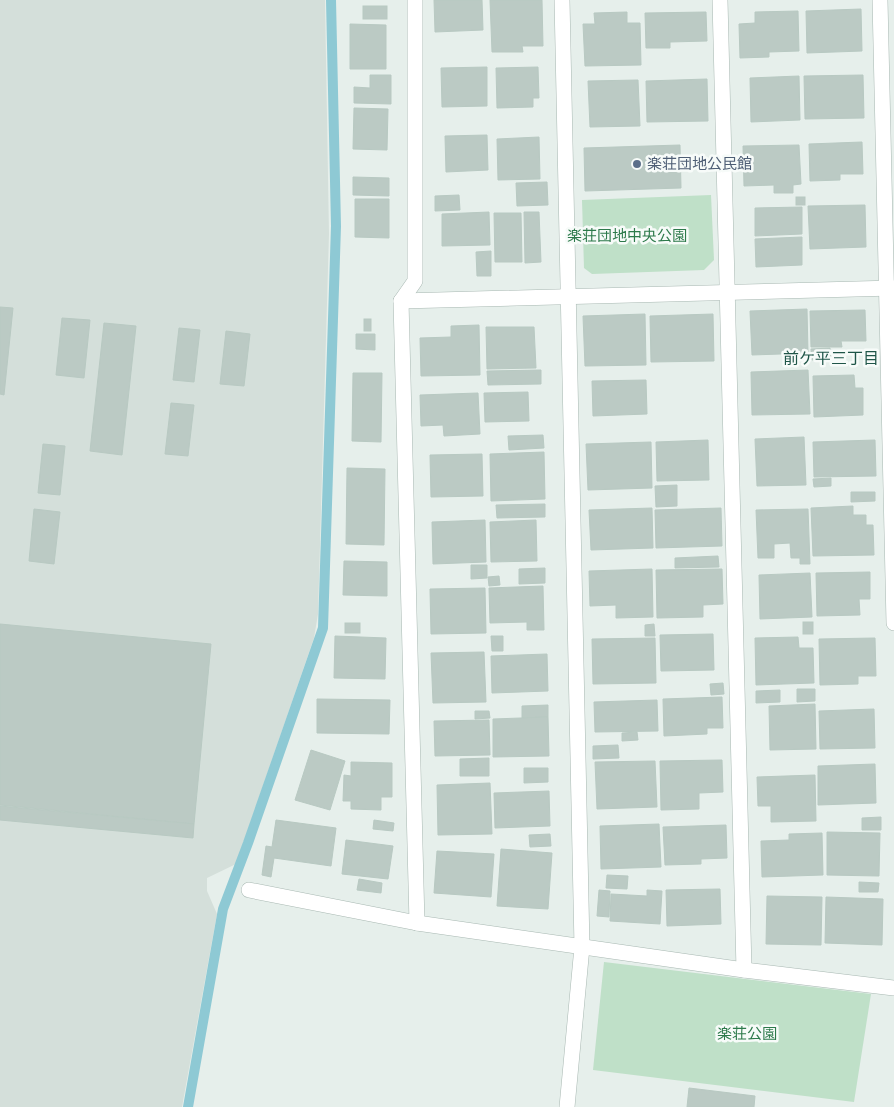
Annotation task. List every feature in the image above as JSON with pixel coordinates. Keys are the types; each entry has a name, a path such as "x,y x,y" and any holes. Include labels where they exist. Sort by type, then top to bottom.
{"street":[{"path":"415,0 415,281 401,300 417,923"},
{"path":"562,0 582,947 568,1107"},
{"path":"720,0 744,970"},
{"path":"880,0 890,288 894,623"},
{"path":"401,300 890,288"},
{"path":"249,890 417,923 744,970 894,988"}],"shaded area":[{"path":"0,0 325,0 329,234 318,614 314,638 236,864 207,878 207,891 217,914 182,1107 0,1107"}],"green space":[{"name":"楽荘団地中央公園","path":"711,195 714,260 704,270 592,274 584,268 582,200"},
{"name":"楽荘公園","path":"604,962 871,994 854,1102 593,1070"}],"building":[{"path":"434,0 482,0 483,30 435,32"},
{"path":"490,0 542,0 543,46 522,46 523,52 492,52"},
{"path":"363,6 387,6 387,19 363,19"},
{"path":"861,9 862,51 807,53 806,11"},
{"path":"798,11 799,51 769,52 769,57 740,58 739,24 755,23 755,12"},
{"path":"627,12 627,23 640,23 641,65 585,66 583,24 595,24 594,13"},
{"path":"706,12 707,41 670,42 670,48 646,48 645,13"},
{"path":"350,24 386,25 386,69 350,69"},
{"path":"487,67 487,106 442,107 441,68"},
{"path":"538,67 539,98 533,98 533,107 497,108 496,68"},
{"path":"370,75 391,75 391,104 354,103 354,87 370,88"},
{"path":"863,75 864,118 805,119 804,76"},
{"path":"799,76 800,120 751,122 750,78"},
{"path":"707,79 708,121 647,122 646,81"},
{"path":"638,80 640,126 590,127 588,81"},
{"path":"354,108 388,109 387,150 353,149"},
{"path":"487,135 488,170 446,172 445,136"},
{"path":"539,137 540,179 498,180 497,139"},
{"path":"862,142 863,174 840,174 840,180 810,181 809,144"},
{"path":"680,145 681,188 585,191 584,148"},
{"path":"799,145 801,184 793,185 793,193 774,193 774,185 744,186 743,146"},
{"path":"353,177 389,178 389,196 353,195"},
{"path":"547,182 548,205 517,206 516,183"},
{"path":"459,195 460,210 435,211 435,196"},
{"path":"796,197 805,197 805,205 796,205"},
{"path":"355,199 389,199 389,238 355,237"},
{"path":"865,205 866,247 810,249 808,206"},
{"path":"802,207 802,234 755,236 755,208"},
{"path":"489,212 490,245 442,246 442,214"},
{"path":"524,212 539,212 541,262 525,263"},
{"path":"494,213 521,213 522,262 495,262"},
{"path":"802,237 802,265 756,267 755,239"},
{"path":"491,251 491,276 477,276 476,252"},
{"path":"0,307 13,308 4,395 0,394"},
{"path":"807,309 808,353 752,355 750,311"},
{"path":"865,310 866,341 841,341 842,347 811,347 810,311"},
{"path":"645,314 646,365 585,366 583,316"},
{"path":"713,314 714,361 651,362 650,316"},
{"path":"62,318 90,320 84,378 56,375"},
{"path":"364,319 371,319 371,331 364,331"},
{"path":"104,323 136,326 122,455 90,451"},
{"path":"479,325 480,375 421,376 420,338 451,337 451,326"},
{"path":"486,327 534,327 536,368 487,369"},
{"path":"179,328 200,330 194,382 173,380"},
{"path":"226,331 250,334 244,386 220,384"},
{"path":"356,334 375,334 375,350 356,349"},
{"path":"830,348 831,359 812,360 811,349"},
{"path":"541,370 541,384 488,385 487,371"},
{"path":"808,370 810,414 752,415 751,372"},
{"path":"353,373 382,373 381,442 352,441"},
{"path":"854,375 855,388 863,388 863,415 814,417 813,376"},
{"path":"646,380 647,414 593,416 592,381"},
{"path":"528,392 529,421 485,422 484,393"},
{"path":"478,393 480,434 444,436 443,425 421,426 420,395"},
{"path":"171,403 194,405 188,456 165,454"},
{"path":"543,435 544,448 509,450 508,436"},
{"path":"804,437 806,485 757,486 755,439"},
{"path":"708,440 709,480 657,481 656,442"},
{"path":"875,440 876,476 814,477 813,442"},
{"path":"651,442 652,488 588,490 586,444"},
{"path":"43,444 65,446 60,495 38,493"},
{"path":"544,452 545,499 491,501 490,454"},
{"path":"482,454 483,496 431,497 430,455"},
{"path":"347,468 385,469 384,545 346,544"},
{"path":"831,478 831,486 814,487 813,479"},
{"path":"677,485 677,506 656,507 655,486"},
{"path":"851,492 875,492 875,501 851,502"},
{"path":"545,504 545,517 497,518 496,505"},
{"path":"853,506 853,515 866,515 866,525 873,525 874,555 813,556 811,508"},
{"path":"652,508 653,548 591,550 589,510"},
{"path":"721,508 722,546 656,548 655,510"},
{"path":"34,509 60,512 54,564 29,561"},
{"path":"808,509 810,564 800,564 800,558 791,558 790,543 774,544 774,558 758,558 756,510"},
{"path":"485,520 486,562 433,564 432,522"},
{"path":"536,520 537,561 491,562 490,522"},
{"path":"718,556 719,567 675,568 675,558"},
{"path":"344,561 387,562 387,596 343,595"},
{"path":"471,565 487,565 487,578 471,579"},
{"path":"545,568 545,583 519,584 519,569"},
{"path":"652,569 653,617 616,618 616,605 590,606 589,571"},
{"path":"722,569 723,604 703,605 703,617 657,618 656,570"},
{"path":"870,572 870,599 859,599 860,615 817,616 816,573"},
{"path":"810,573 812,617 760,619 759,575"},
{"path":"499,576 500,585 489,586 488,577"},
{"path":"543,586 544,630 527,630 527,622 490,623 489,588"},
{"path":"485,588 486,633 431,634 430,589"},
{"path":"803,622 813,622 813,634 803,634"},
{"path":"345,623 360,623 360,633 345,633"},
{"path":"0,624 211,644 194,824 0,805"},
{"path":"654,624 655,636 645,636 645,625"},
{"path":"713,634 714,670 661,671 660,635"},
{"path":"335,636 386,638 385,679 334,678"},
{"path":"491,636 503,636 503,651 492,651"},
{"path":"798,637 799,648 813,648 814,683 756,685 755,638"},
{"path":"655,638 656,683 593,684 592,639"},
{"path":"875,638 876,676 858,676 858,684 820,685 819,639"},
{"path":"484,652 486,702 433,703 431,653"},
{"path":"547,654 548,691 492,693 491,656"},
{"path":"723,683 724,694 711,695 710,684"},
{"path":"797,689 815,689 815,701 797,702"},
{"path":"780,690 780,702 756,703 756,691"},
{"path":"722,697 723,728 707,728 707,734 664,736 663,699"},
{"path":"317,699 390,700 389,734 317,733"},
{"path":"657,700 658,731 595,732 594,702"},
{"path":"815,704 816,749 770,750 769,706"},
{"path":"548,705 548,717 522,718 522,706"},
{"path":"874,709 875,748 820,749 819,711"},
{"path":"475,711 489,711 490,718 475,719"},
{"path":"548,717 549,756 493,757 493,719"},
{"path":"489,720 490,755 435,756 434,721"},
{"path":"637,732 638,740 622,741 622,733"},
{"path":"618,745 619,758 593,759 593,746"},
{"path":"311,750 345,761 330,810 295,800"},
{"path":"489,758 489,776 460,776 460,759"},
{"path":"722,760 723,792 699,793 699,809 661,810 660,761"},
{"path":"655,761 657,807 597,809 595,762"},
{"path":"351,762 392,763 392,797 381,797 381,810 351,809 351,801 343,801 344,775 351,776"},
{"path":"875,764 876,803 818,805 818,766"},
{"path":"524,768 548,768 548,782 524,783"},
{"path":"815,775 816,821 771,822 771,806 758,806 757,777"},
{"path":"490,783 492,834 438,835 437,785"},
{"path":"549,791 550,826 495,828 494,793"},
{"path":"0,806 194,824 193,838 0,820"},
{"path":"881,817 881,830 862,830 862,818"},
{"path":"276,820 336,828 331,866 274,858 271,877 262,875 266,846 272,847"},
{"path":"374,820 394,823 393,831 373,829"},
{"path":"659,824 661,867 601,869 600,826"},
{"path":"726,825 727,858 701,859 701,864 665,865 663,827"},
{"path":"827,832 880,833 879,876 827,875"},
{"path":"822,833 823,875 762,877 761,841 789,840 789,834"},
{"path":"550,834 551,846 530,847 529,835"},
{"path":"346,840 393,846 388,879 342,874"},
{"path":"501,849 552,853 548,909 497,906"},
{"path":"437,851 494,854 491,897 434,893"},
{"path":"607,875 628,876 627,889 606,888"},
{"path":"359,879 382,883 381,893 357,890"},
{"path":"859,882 879,883 878,892 859,892"},
{"path":"720,889 721,924 667,926 666,890"},
{"path":"599,890 610,891 609,917 597,916"},
{"path":"647,890 662,891 660,924 610,921 611,894 647,896"},
{"path":"767,896 822,897 821,945 766,944"},
{"path":"826,897 883,899 882,945 825,943"},
{"path":"689,1088 755,1096 754,1107 687,1107"}],"waterway":[{"path":"188,1107 223,909 323,628 336,226 331,0"}],"place":[{"name":"楽荘団地公民館","path":"637,164"}],"district":[{"name":"前ケ平三丁目","path":"831,358"}]}
